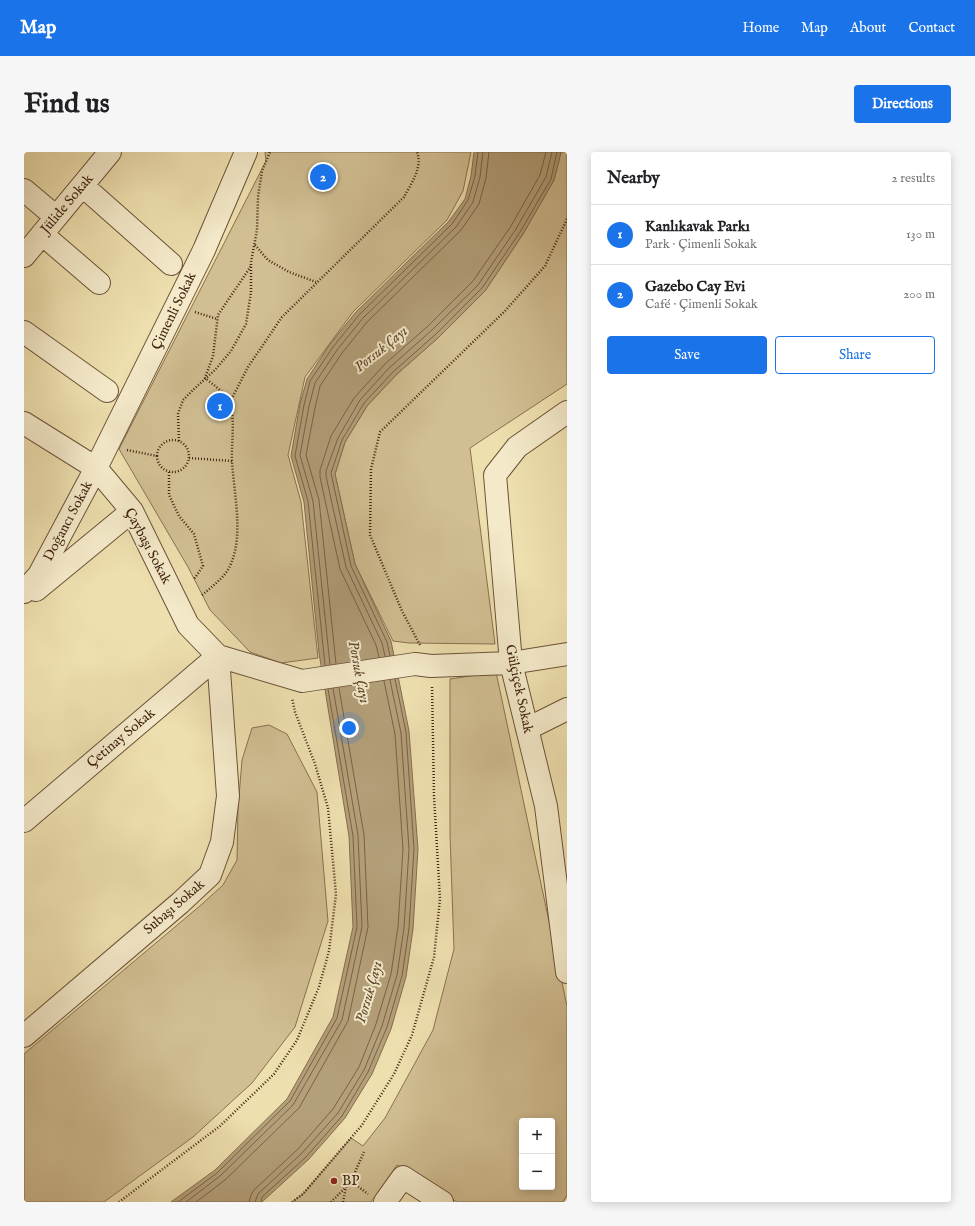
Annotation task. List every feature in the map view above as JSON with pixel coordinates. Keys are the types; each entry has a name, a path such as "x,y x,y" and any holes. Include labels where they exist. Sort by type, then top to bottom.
{"street":[{"name":"Jülide Sokak","path":"24,256 110,152"},
{"name":"Çimenli Sokak","path":"96,468 204,250 246,152"},
{"path":"83,186 171,264"},
{"path":"24,190 56,217"},
{"path":"42,234 99,283"},
{"path":"24,332 107,391"},
{"name":"Gülçiçek Sokak","path":"567,412 517,446 495,475 511,663 546,806 567,972"},
{"name":"Çaybaşı Sokak","path":"24,423 96,468 132,511 188,625 218,656"},
{"name":"Doğancı Sokak","path":"24,592 39,575 96,468"},
{"path":"24,600 132,511"},
{"path":"218,656 294,679 423,665 511,663 567,654"},
{"name":"Çetinay Sokak","path":"24,821 218,656"},
{"name":"Subaşı Sokak","path":"24,1036 180,903 210,875 222,842 228,796 218,656"},
{"path":"527,729 567,709"},
{"path":"380,1200 403,1177 442,1202"}],"path":[{"path":"179,441 178,414 183,400 215,370 231,351 246,324 251,292 251,266 257,230 258,197 262,171 270,152"},
{"path":"230,403 248,367 282,317 404,197 416,174 417,152"},
{"path":"292,1202 303,1194 362,1125 394,1074 412,1035 434,956 440,898 434,796 423,665 370,535 371,469 380,432 505,311 545,266 567,219"},
{"path":"255,245 268,260 289,272 316,282"},
{"path":"205,378 213,356 218,315 251,266"},
{"path":"190,310 217,319"},
{"path":"202,595 223,577 232,563 237,548 237,510 232,461 233,416 229,399 205,378"},
{"path":"169,440 179,441 187,448 190,458 185,468 175,472 169,472 160,466 157,451 164,442 169,440"},
{"path":"126,450 157,456"},
{"path":"190,458 232,461"},
{"path":"169,472 169,495 179,516 194,534 203,566 194,579"},
{"path":"119,1202 220,1126 274,1074 297,1040 319,987 329,951 336,894 328,808 315,764 295,712 294,679"},
{"path":"331,1202 351,1181 364,1152"},
{"path":"351,1181 380,1200"},
{"path":"343,1202 346,1187"}],"shaded area":[{"path":"265,152 471,152 463,191 447,220 353,312 305,377 288,455 301,502 318,658 281,663 250,652 210,610 188,567 119,449 266,161"},
{"path":"561,152 567,152 567,384 470,448 495,644 409,643 393,641 355,564 335,474 345,442 367,406 396,375 439,337 485,291 523,234 554,180"},
{"path":"496,672 567,1006 567,1195 563,1202 457,1202 397,1165 371,1202 292,1202 303,1194 351,1138 363,1146 385,1118 433,1030 454,949 450,835 450,679"},
{"path":"269,725 287,734 317,792 328,921 295,1027 252,1083 193,1137 104,1202 24,1202 24,1054 223,885 237,860 238,809 242,760 252,728"}],"water":[{"name":"Porsuk Çayı","path":"474,152 561,152 554,180 523,234 485,291 439,337 396,375 367,406 345,442 335,474 355,564 391,641 409,731 418,849 413,929 406,977 391,1029 372,1074 345,1118 309,1159 262,1202 171,1202 215,1170 287,1099 333,1017 353,927 349,836 319,653 304,502 291,456 300,404 307,379 330,344 356,312 449,221 465,199 471,176"}],"place":[{"name":"Gazebo Cay Evi","path":"323,177"},
{"name":"Kanlıkavak Parkı","path":"220,406"},
{"name":"BP","path":"334,1181"}]}
